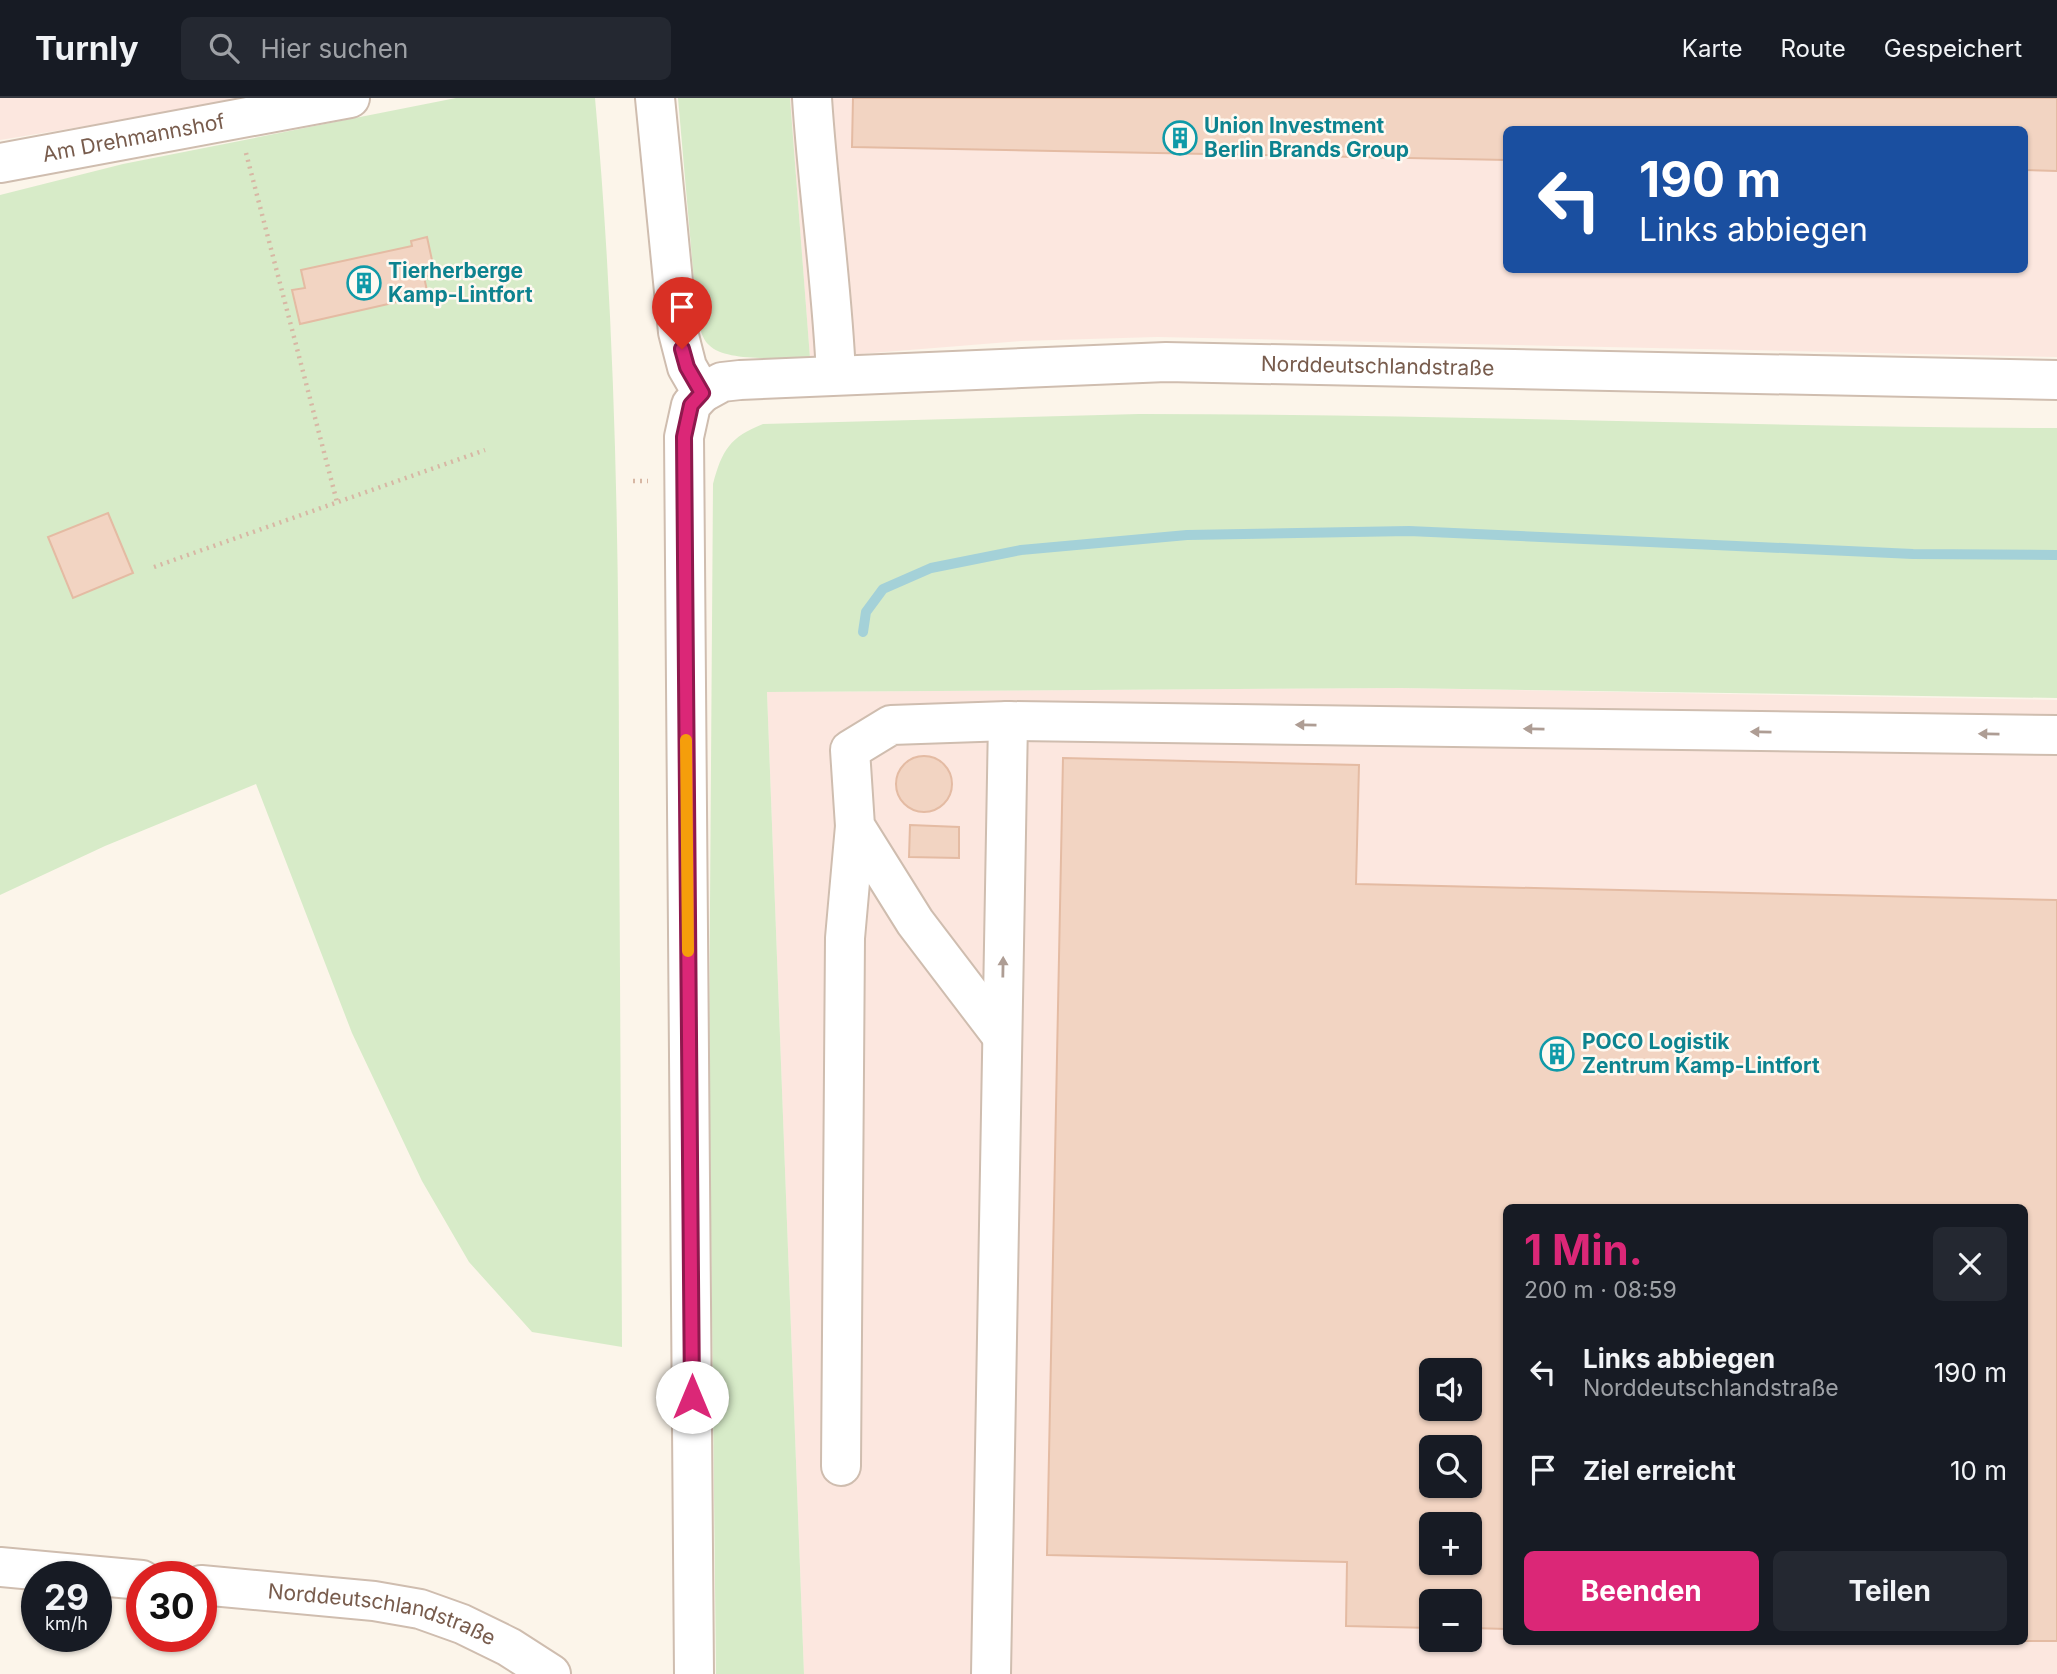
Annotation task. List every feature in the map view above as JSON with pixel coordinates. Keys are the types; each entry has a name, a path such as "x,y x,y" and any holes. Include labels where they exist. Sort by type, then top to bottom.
{"street":[{"name":"Am Drehmannshof","path":"0,163 351,98"},
{"path":"655,98 678,332 687,367 702,393 691,405 684,437 694,1674"},
{"path":"812,98 818,195 833,315 836,376"},
{"name":"Norddeutschlandstraße","path":"702,393 722,382 1166,362 2057,380"},
{"path":"841,1466 845,938 855,826 850,750 891,725 1009,720 2057,735"},
{"path":"991,1674 1009,720"},
{"path":"855,826 915,922 1001,1035"},
{"path":"0,1567 126,1579"},
{"name":"Norddeutschlandstraße","path":"217,1586 374,1601 421,1609 462,1624 509,1647 551,1674"}],"path":[{"path":"237,118 337,502"},
{"path":"154,568 485,450"}],"shaded area":[{"path":"0,98 257,98 0,140"},
{"path":"790,98 2057,98 2057,357 1157,337 1021,341 810,358"},
{"path":"1399,688 2057,700 2057,1674 804,1674 767,692"}],"green space":[{"path":"456,98 595,98 608,270 617,529 622,1347 532,1332 469,1262 422,1181 352,1033 256,784 105,846 0,895 0,195 123,164"},
{"path":"678,98 790,98 810,358 742,357 717,351 703,336 696,304"},
{"path":"1139,414 2057,428 2057,698 1400,688 767,692 804,1674 716,1674 709,1045 713,484 716,472 729,446 743,434 763,424"}],"building":[{"name":"Union Investment Berlin Brands Group","path":"853,98 2057,98 2057,171 2028,170 2028,126 1503,126 1503,160 852,147"},
{"name":"Tierherberge Kamp-Lintfort","path":"427,237 435,274 424,277 428,295 300,324 292,290 305,288 301,270 412,246 411,241"},
{"path":"108,513 133,573 73,598 48,537"},
{"path":"918,756 930,756 940,760 948,768 952,784 948,800 940,808 930,812 918,812 908,808 900,800 896,790 896,778 900,768 908,760"},
{"name":"POCO Logistik Zentrum Kamp-Lintfort","path":"1063,758 1359,765 1356,884 2057,900 2057,1641 2028,1641 2028,1204 1503,1204 1503,1629 1482,1628 1482,1589 1419,1589 1419,1628 1346,1626 1347,1562 1047,1555"},
{"path":"910,825 959,827 959,858 909,857"}],"waterway":[{"path":"863,632 866,612 883,589 931,568 1021,550 1187,535 1409,531 1913,554 2057,555"}],"slow traffic":[{"path":"686,740 688,951"}],"place":[{"name":"Union Investment Berlin Brands Group","path":"1180,138"},
{"name":"Tierherberge Kamp-Lintfort","path":"364,283"},
{"name":"POCO Logistik Zentrum Kamp-Lintfort","path":"1557,1054"}],"route":[{"path":"682,349 687,367 702,393 691,405 684,437 692,1397"}]}
